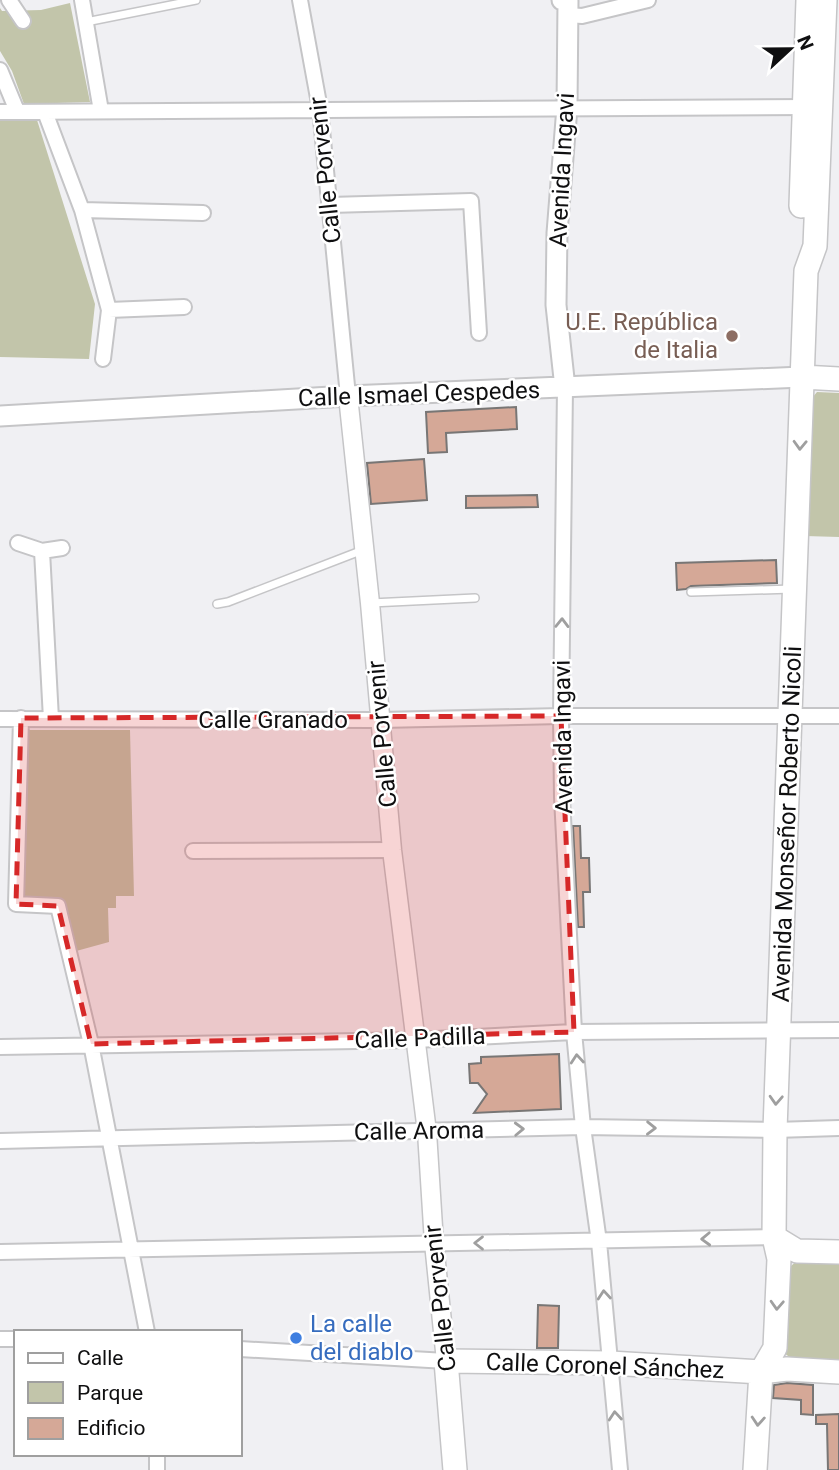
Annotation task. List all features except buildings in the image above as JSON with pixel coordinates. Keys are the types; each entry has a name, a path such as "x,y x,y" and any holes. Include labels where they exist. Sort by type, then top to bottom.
{"main road":[{"name":"Avenida Monseñor Roberto Nicoli","path":"808,0 823,44"},
{"name":"Avenida Monseñor Roberto Nicoli","path":"761,1372 775,1348 779,1259 774,1237 775,1130 806,271 799,250 812,107 823,44 825,0"},
{"name":"Avenida Ingavi","path":"565,388 556,305 557,233 567,107 566,4"},
{"name":"Calle Ismael Cespedes","path":"0,416 348,396 802,377 839,379"},
{"path":"774,1237 797,1251 839,1252"},
{"name":"Calle Coronel Sánchez","path":"446,1362 610,1363 761,1372 787,1369 839,1373"},
{"name":"Calle Porvenir","path":"446,1362 454,1470"},
{"path":"755,1470 761,1372"}],"street":[{"path":"9,0 23,22"},
{"path":"82,0 101,111"},
{"name":"Calle Porvenir","path":"300,0 320,109 392,850 426,1132 433,1243 446,1362"},
{"path":"566,4 582,16 648,0"},
{"path":"0,71 17,111"},
{"path":"0,112 812,107"},
{"path":"45,112 82,211 109,310 103,359"},
{"path":"330,205 471,201 479,333"},
{"path":"82,211 203,213"},
{"path":"109,310 184,307"},
{"name":"Avenida Ingavi","path":"565,388 562,797 574,1032 620,1470"},
{"path":"18,543 42,551 62,548"},
{"path":"42,551 51,719"},
{"name":"Calle Granado","path":"0,719 380,720 561,716 839,716"},
{"path":"21,718 16,904 58,906 91,1044 147,1330"},
{"path":"193,851 392,850"},
{"name":"Calle Padilla","path":"0,1047 416,1040 574,1032 839,1030"},
{"name":"Calle Aroma","path":"0,1141 583,1127 775,1130 839,1128"},
{"path":"0,1252 774,1237"},
{"name":"Calle Coronel Sánchez","path":"242,1349 446,1362"}],"lane":[{"path":"86,22 196,0"},
{"path":"217,604 364,549"},
{"path":"691,592 796,589"},
{"path":"370,603 475,598"}],"highlighted area":[{"path":"561,716 574,1032 91,1044 58,906 16,904 21,718"}],"green space":[{"path":"70,3 90,102 24,104 12,71 0,51 0,8 2,11 41,10"},
{"path":"0,119 37,120 95,304 89,359 0,357"},
{"path":"817,392 839,393 839,537 805,536 812,398"},
{"path":"26,730 130,730 134,896 116,896 116,908 108,908 109,942 69,953 64,900 21,898"},
{"path":"799,1259 839,1260 839,1364 795,1361 784,1353 791,1266"}],"place":[{"name":"U.E. República de Italia","path":"732,336"},
{"name":"La calle del diablo","path":"296,1338"}]}
